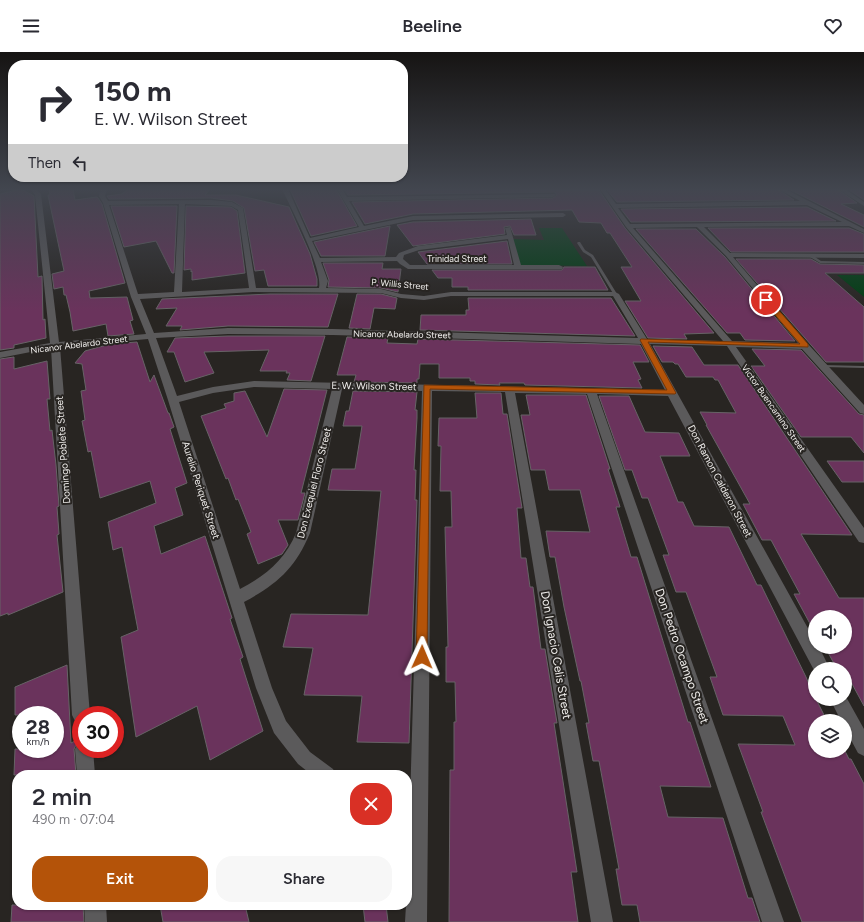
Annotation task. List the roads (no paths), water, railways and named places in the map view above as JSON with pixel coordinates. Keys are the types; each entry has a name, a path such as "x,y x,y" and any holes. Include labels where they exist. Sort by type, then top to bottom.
{"street":[{"name":"Domingo Poblete Street","path":"42,230 55,345 80,706"},
{"name":"Aurelio Periquet Street","path":"114,230 135,297 173,400 264,688 280,727 304,758 321,770"},
{"path":"178,294 181,230"},
{"path":"244,230 253,290"},
{"path":"303,230 317,260 324,281 322,291"},
{"path":"308,240 361,230"},
{"path":"508,230 518,267"},
{"name":"Victor Buencamino Street","path":"631,230 729,344 864,538"},
{"path":"703,230 728,255 805,346 864,411"},
{"name":"Trinidad Street","path":"399,259 401,254 418,248 510,237"},
{"path":"728,255 864,256"},
{"name":"Trinidad Street","path":"317,260 399,259"},
{"name":"Trinidad Street","path":"399,259 408,267 559,267"},
{"name":"P. Willis Street","path":"135,297 253,290 381,291 401,296 424,298 451,294 615,294"},
{"name":"Don Ramon Calderon Street","path":"615,294 644,340 818,662"},
{"name":"Nicanor Abelardo Street","path":"0,355 55,345 150,336 228,332 332,332 644,340 805,346"},
{"name":"E. W. Wilson Street","path":"173,400 211,389 254,384 672,393"},
{"name":"Don Exequiel Floro Street","path":"236,599 264,583 278,572 289,561 298,547 303,533 338,385"},
{"path":"416,922 413,799 427,387"},
{"name":"Don Ignacio Celis Street","path":"509,389 602,922"},
{"name":"Don Pedro Ocampo Street","path":"591,391 773,922"},
{"path":"842,706 864,747"},
{"path":"85,758 86,770"},
{"path":"95,910 96,922"}],"lane":[{"path":"579,243 584,252 592,256 615,294"},
{"path":"811,256 820,262 864,262"},
{"path":"824,366 864,367"}]}
